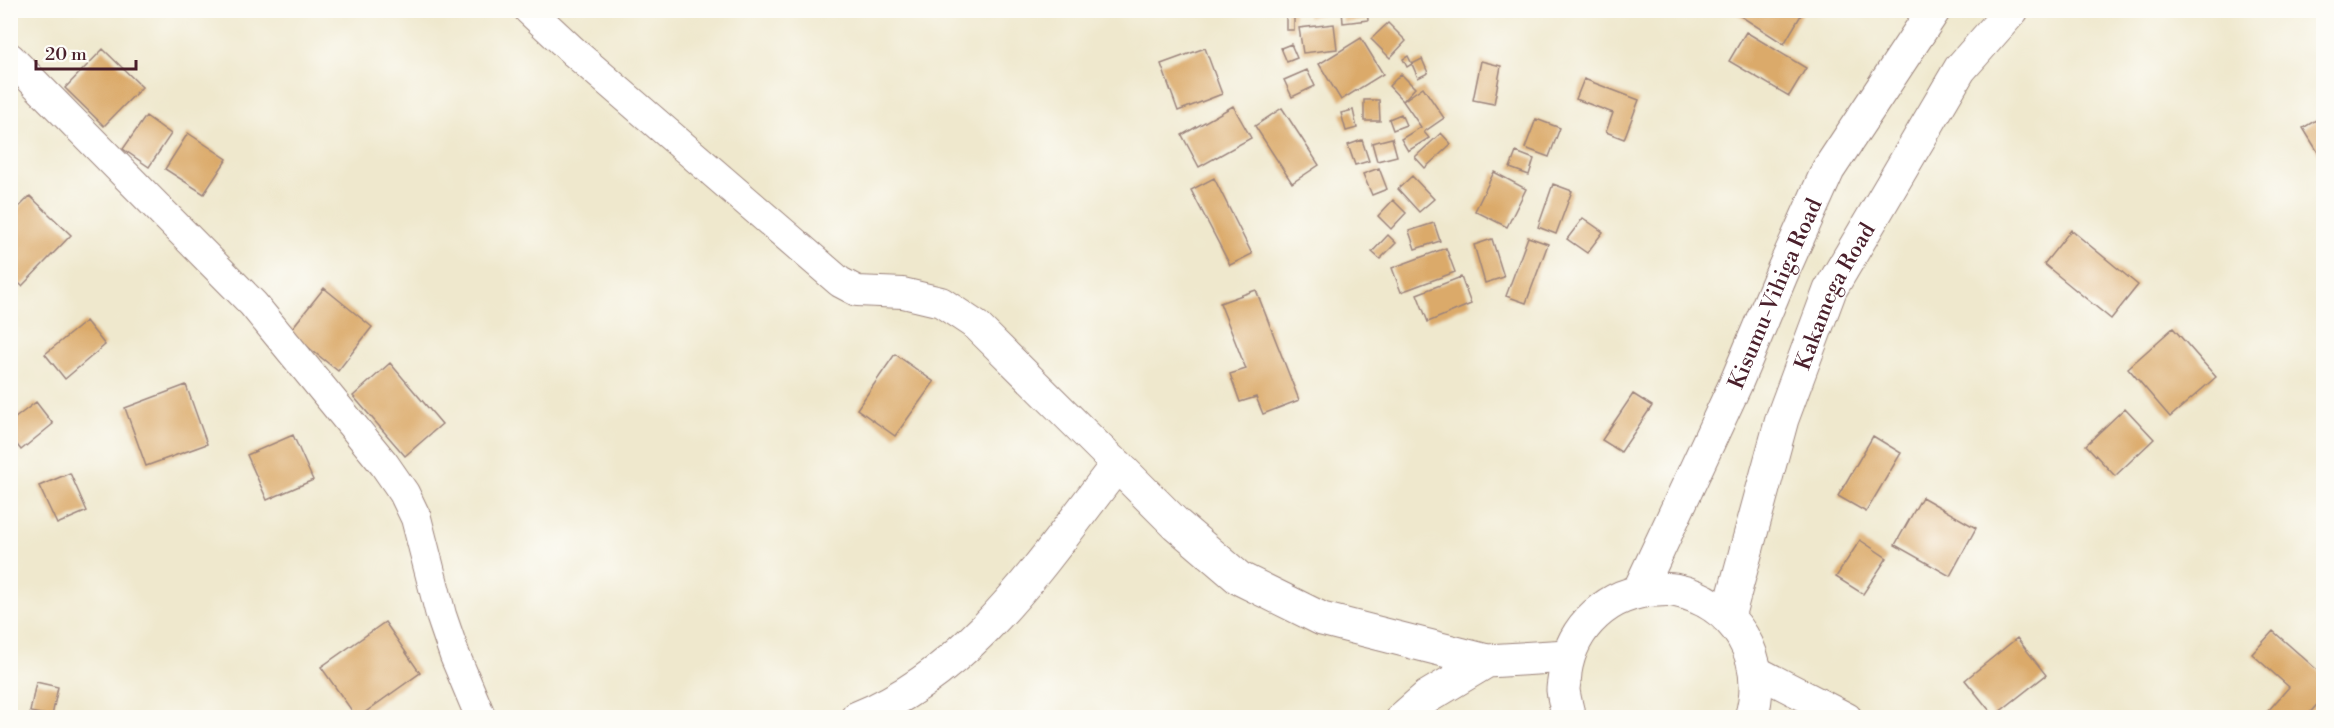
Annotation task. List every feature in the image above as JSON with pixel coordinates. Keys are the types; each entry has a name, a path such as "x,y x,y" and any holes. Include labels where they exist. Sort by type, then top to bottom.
{"main road":[{"name":"Kisumu-Vihiga Road","path":"1639,591 1736,383 1828,170 1934,10"},
{"name":"Kakamega Road","path":"1728,617 1782,419 1830,290 1960,69 2012,10"},
{"path":"857,717 913,689 976,638 1014,597 1117,465 1176,524 1239,578 1322,619 1487,661 1568,656"},
{"path":"1569,717 1563,689 1568,656 1583,627 1608,603 1639,591 1672,589 1704,599 1728,617 1746,642 1756,671 1756,701 1751,717"},
{"path":"1403,717 1427,697 1487,661"}],"street":[{"path":"529,10 575,53 840,282 857,291 903,293 941,302 977,326 1117,465"},
{"path":"10,58 253,304 384,464 404,493 416,518 441,615 480,717"},
{"path":"1756,671 1847,717"}],"building":[{"path":"1306,10 1328,10 1329,13 1308,17"},
{"path":"1342,10 1367,10 1368,20 1343,23"},
{"path":"1731,10 1804,10 1784,44"},
{"path":"1286,11 1294,11 1294,30 1286,30"},
{"path":"1388,23 1406,41 1390,58 1371,39"},
{"path":"1334,24 1337,49 1303,53 1299,28"},
{"path":"1746,32 1806,68 1789,96 1729,61"},
{"path":"1361,38 1383,74 1341,100 1319,64"},
{"path":"1291,44 1297,58 1287,62 1281,48"},
{"path":"1205,48 1222,94 1178,111 1161,64"},
{"path":"103,49 142,87 104,126 65,88"},
{"path":"1408,56 1412,64 1407,67 1403,59"},
{"path":"1422,59 1428,73 1418,78 1412,64"},
{"path":"1481,61 1501,66 1494,104 1473,100"},
{"path":"1307,70 1315,86 1292,97 1284,80"},
{"path":"1401,74 1415,88 1403,101 1389,86"},
{"path":"1584,79 1639,100 1624,139 1606,132 1613,113 1576,99"},
{"path":"1423,87 1444,118 1424,132 1429,138 1408,151 1401,139 1421,127 1403,101"},
{"path":"1364,100 1379,100 1380,121 1364,121"},
{"path":"1233,106 1251,138 1199,167 1182,135"},
{"path":"1282,108 1319,165 1292,183 1255,126"},
{"path":"1353,110 1357,128 1346,131 1341,113"},
{"path":"1401,114 1406,125 1393,130 1389,119"},
{"path":"2324,115 2324,162 2303,128"},
{"path":"146,116 171,134 149,167 123,149"},
{"path":"1536,119 1560,128 1549,157 1525,148"},
{"path":"188,133 227,159 204,194 165,169"},
{"path":"1441,133 1451,144 1425,168 1415,157"},
{"path":"1392,138 1397,156 1377,161 1372,143"},
{"path":"1362,140 1369,161 1355,165 1348,145"},
{"path":"1516,152 1534,159 1529,175 1510,168"},
{"path":"1379,168 1387,189 1372,195 1363,174"},
{"path":"1494,172 1526,189 1507,227 1475,211"},
{"path":"1412,176 1434,199 1419,212 1398,189"},
{"path":"1214,178 1252,254 1230,265 1191,190"},
{"path":"1553,184 1572,191 1556,234 1538,227"},
{"path":"30,196 71,235 22,286 10,275 10,216"},
{"path":"1393,200 1406,213 1391,229 1378,216"},
{"path":"1583,218 1603,232 1587,253 1567,239"},
{"path":"1434,223 1440,241 1415,249 1409,231"},
{"path":"2071,230 2138,285 2111,319 2044,264"},
{"path":"1388,235 1396,243 1380,259 1372,252"},
{"path":"1528,237 1548,244 1526,303 1506,296"},
{"path":"1492,239 1504,277 1485,283 1474,245"},
{"path":"1446,248 1455,272 1401,292 1392,268"},
{"path":"1461,277 1471,304 1428,322 1417,294"},
{"path":"324,288 372,327 338,371 289,332"},
{"path":"1256,290 1299,400 1263,414 1256,397 1240,402 1230,374 1246,369 1220,303"},
{"path":"86,321 105,345 65,379 45,354"},
{"path":"2173,328 2216,377 2170,417 2128,368"},
{"path":"895,354 934,382 895,436 857,409"},
{"path":"390,363 442,424 405,456 353,396"},
{"path":"186,385 207,444 146,466 125,408"},
{"path":"1633,394 1652,406 1621,452 1602,440"},
{"path":"36,402 53,424 21,450 10,436 10,422"},
{"path":"2125,408 2154,439 2115,476 2086,445"},
{"path":"293,435 313,480 267,500 247,455"},
{"path":"1873,436 1901,453 1866,512 1838,496"},
{"path":"70,473 87,511 57,524 39,486"},
{"path":"1922,497 1976,528 1950,576 1895,545"},
{"path":"1860,540 1887,558 1863,594 1836,577"},
{"path":"385,622 420,673 357,718 321,667"},
{"path":"2273,631 2324,676 2324,697 2305,718 2262,718 2289,687 2252,654"},
{"path":"2017,638 2046,675 1994,716 1965,680"},
{"path":"36,682 58,687 52,716 30,712"}]}
